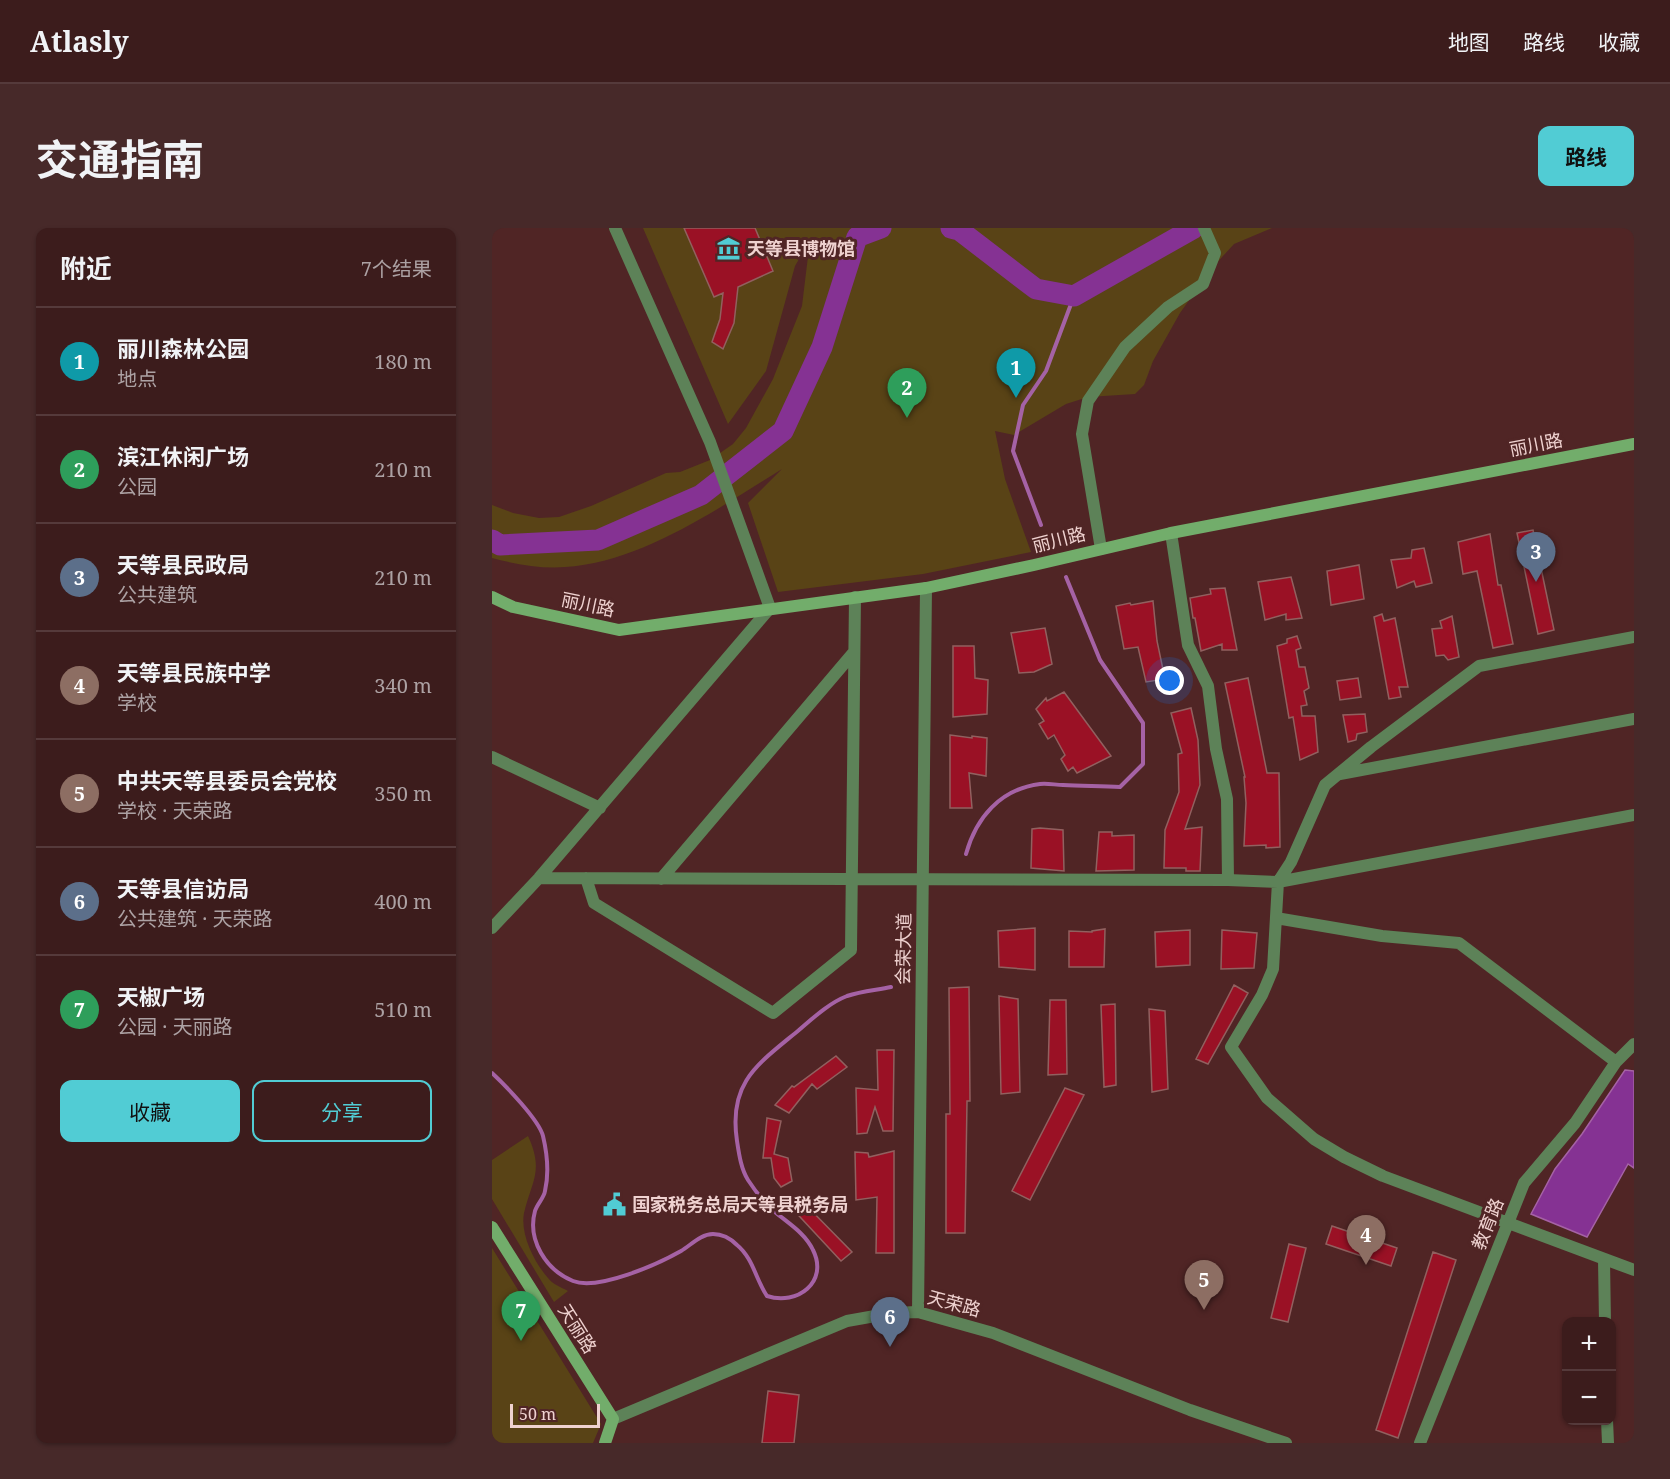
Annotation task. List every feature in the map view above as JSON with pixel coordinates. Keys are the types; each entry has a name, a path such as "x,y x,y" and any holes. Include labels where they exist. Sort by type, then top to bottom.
{"main road":[{"name":"丽川路","path":"492,597 513,607 619,630 926,588 1171,533 1634,444"},
{"name":"天丽路","path":"492,1227 613,1419"},
{"path":"605,1443 613,1419"}],"street":[{"path":"492,928 540,878 770,608 710,442 615,228"},
{"path":"1101,549 1082,434 1088,401 1125,347 1168,307 1203,284 1215,253 1204,228"},
{"path":"1171,533 1188,645 1208,686 1216,749 1227,799 1228,880"},
{"name":"会荣大道","path":"918,1312 926,588"},
{"path":"586,878 594,903 773,1013 851,950 855,597"},
{"path":"1634,637 1479,666 1371,747 1325,785 1291,862 1278,882 1273,969 1262,995 1231,1047 1267,1098 1314,1139 1344,1157 1383,1176 1634,1270"},
{"path":"661,879 854,652"},
{"path":"1339,774 1634,719"},
{"path":"492,757 600,808"},
{"path":"540,878 1278,882 1634,815"},
{"path":"1276,918 1382,936 1459,944 1616,1062"},
{"name":"教育路","path":"1420,1443 1524,1183 1575,1124 1616,1062 1634,1044"},
{"path":"1604,1260 1605,1317"},
{"name":"天荣路","path":"613,1419 847,1321 892,1313 918,1312 993,1334 1190,1410 1286,1443"},
{"path":"1607,1425 1608,1443"}],"shaded area":[{"path":"643,228 1272,228 1234,244 1212,268 1180,313 1153,361 1144,385 1135,394 1088,397 1066,404 1014,435 995,431 1005,479 1031,552 923,574 778,592 748,503 782,469 678,531 650,545 622,555 593,563 565,567 528,566 492,558 492,505 513,513 539,518 559,517 591,506 666,473 680,472 710,460 733,444 746,428 773,379 802,306 810,240 795,266 766,371 728,424"},
{"path":"1625,1070 1634,1071 1634,1168 1628,1164 1587,1237 1531,1214 1555,1169 1582,1134"},
{"path":"528,1136 533,1148 536,1167 524,1213 524,1230 533,1256 543,1271 552,1282 568,1291 554,1302 492,1199 492,1160"},
{"path":"492,1248 601,1424 593,1443 492,1443"}],"building":[{"name":"天等县博物馆","path":"684,228 755,228 773,271 738,287 734,323 723,349 712,342 720,319 723,293 714,297"},
{"path":"1533,530 1554,630 1538,634 1517,533"},
{"path":"1490,534 1498,585 1501,585 1513,644 1493,648 1477,571 1463,574 1458,542"},
{"path":"1424,548 1432,583 1416,587 1414,581 1397,588 1391,560 1411,558 1412,550"},
{"path":"1359,565 1364,599 1331,605 1327,571"},
{"path":"1291,577 1302,618 1286,620 1286,614 1265,620 1258,582"},
{"path":"1225,588 1237,650 1222,650 1222,644 1201,651 1190,598 1211,594 1210,589"},
{"path":"1153,601 1157,641 1165,679 1146,682 1138,647 1124,649 1116,606"},
{"path":"1382,614 1384,621 1395,618 1408,687 1399,687 1401,697 1389,699 1374,617"},
{"path":"1452,616 1459,657 1448,660 1444,655 1436,656 1432,629 1442,628 1440,621"},
{"path":"1045,628 1052,664 1034,672 1019,673 1011,633"},
{"path":"1297,636 1301,648 1296,650 1299,667 1305,667 1309,688 1304,691 1307,705 1301,706 1302,716 1315,716 1318,752 1300,760 1293,717 1289,718 1277,646"},
{"path":"953,646 974,646 975,678 988,680 987,714 953,717"},
{"path":"1248,678 1267,773 1279,773 1280,847 1244,846 1245,777 1225,683"},
{"path":"1358,678 1361,697 1340,700 1337,681"},
{"path":"1064,692 1111,756 1077,773 1073,767 1068,771 1061,759 1065,755 1054,735 1048,739 1039,724 1044,721 1036,709 1046,698 1047,701"},
{"path":"1191,708 1198,740 1200,785 1185,829 1202,827 1200,871 1186,871 1186,868 1164,868 1165,830 1179,792 1178,754 1182,753 1171,713"},
{"path":"1365,714 1367,732 1357,734 1356,740 1348,742 1343,715"},
{"path":"950,735 987,738 986,776 969,773 972,808 950,808"},
{"path":"1032,829 1063,830 1064,871 1031,868"},
{"path":"1099,832 1112,832 1112,836 1134,835 1134,870 1096,871"},
{"path":"1035,928 1035,970 999,967 998,931"},
{"path":"1105,929 1104,967 1069,967 1069,931 1092,932"},
{"path":"1190,930 1190,965 1156,967 1155,932"},
{"path":"1222,930 1257,933 1254,968 1221,969"},
{"path":"1234,985 1248,993 1208,1064 1196,1059"},
{"path":"969,987 970,1101 967,1101 965,1233 946,1233 946,1114 950,1114 949,988"},
{"path":"999,996 1018,999 1020,1092 1001,1094"},
{"path":"1050,1000 1066,1000 1067,1074 1048,1075"},
{"path":"1115,1004 1116,1085 1104,1087 1101,1005"},
{"path":"1149,1009 1165,1011 1168,1089 1152,1092"},
{"path":"877,1050 894,1050 893,1131 883,1131 875,1107 867,1133 857,1134 856,1088 878,1090"},
{"path":"836,1056 847,1067 817,1089 812,1084 789,1113 775,1105 792,1086 794,1087"},
{"path":"1065,1088 1084,1095 1030,1200 1012,1191"},
{"path":"767,1118 781,1121 774,1154 788,1158 792,1181 781,1187 774,1178 771,1158 763,1158"},
{"path":"894,1151 894,1253 876,1253 877,1197 856,1200 855,1152 868,1153 869,1157"},
{"path":"797,1196 852,1252 841,1261 788,1204"},
{"path":"1332,1226 1397,1248 1391,1266 1326,1244"},
{"path":"1289,1244 1306,1248 1288,1322 1271,1318"},
{"path":"1433,1252 1456,1260 1398,1438 1376,1430"},
{"path":"768,1391 799,1395 794,1443 762,1443"}],"waterway":[{"path":"492,540 500,545 598,540 701,495 783,431 822,347 857,237 881,228"},
{"path":"951,228 959,230 1036,289 1074,296 1194,228"},
{"path":"1041,525 1013,451 1023,405 1046,371 1074,296"},
{"path":"966,854 983,817 992,807 1013,792 1043,784 1120,787 1143,764 1143,723 1100,660 1066,577"},
{"path":"492,1073 529,1112 543,1136 547,1178 544,1194 535,1211 533,1222 536,1243 547,1262 555,1270 573,1281 584,1283 612,1279 658,1263 696,1240 709,1234 716,1234 729,1239 742,1250 767,1296 789,1298 807,1289 817,1272 817,1262 806,1238 768,1205 746,1176 737,1141 735,1121 737,1104 749,1076 771,1053 816,1016 840,999 852,994 891,987"}],"place":[{"name":"天等县博物馆","path":"729,249"},
{"name":"丽川森林公园","path":"1016,398"},
{"name":"滨江休闲广场","path":"907,418"},
{"name":"天等县民政局","path":"1536,582"},
{"name":"国家税务总局天等县税务局","path":"614,1205"},
{"name":"天等县民族中学","path":"1366,1265"},
{"name":"中共天等县委员会党校","path":"1204,1310"},
{"name":"天椒广场","path":"521,1341"},
{"name":"天等县信访局","path":"890,1347"}]}
